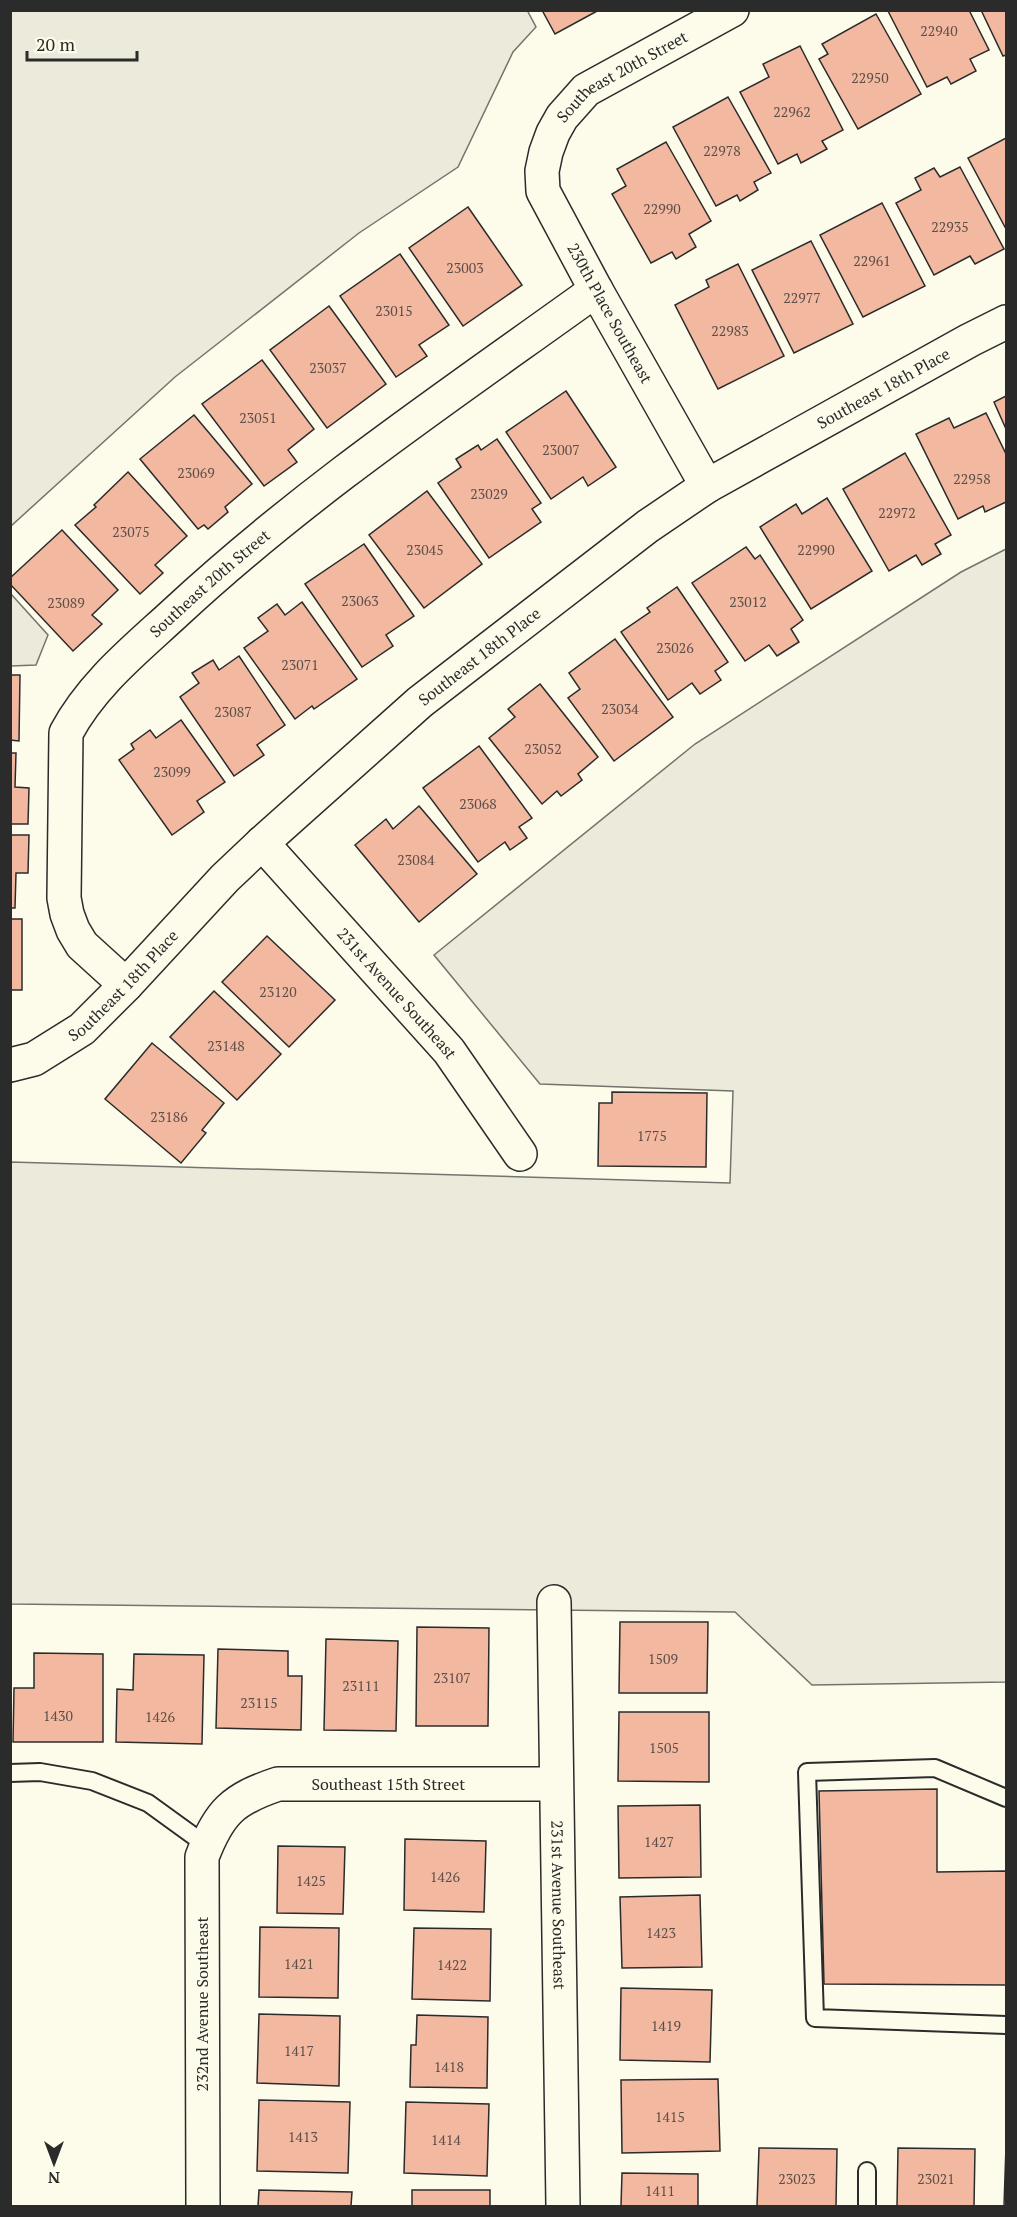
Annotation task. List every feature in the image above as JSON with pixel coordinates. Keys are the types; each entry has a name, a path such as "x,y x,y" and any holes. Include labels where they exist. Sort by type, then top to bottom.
{"street":[{"name":"Southeast 20th Street","path":"553,133 562,117 586,90 732,10"},
{"name":"230th Place Southeast","path":"553,133 542,171 543,191 707,486"},
{"name":"Southeast 20th Street","path":"126,985 82,945 73,930 64,898 66,733 79,709 116,668 226,566 417,418 596,290"},
{"name":"Southeast 18th Place","path":"10,1065 34,1059 82,1029 225,878 420,702 648,526 707,486 1006,322"},
{"name":"231st Avenue Southeast","path":"262,843 449,1051 520,1154"},
{"name":"231st Avenue Southeast","path":"554,1602 563,2206"},
{"name":"Southeast 15th Street","path":"228,1809 252,1793 278,1784 555,1784"},
{"name":"232nd Avenue Southeast","path":"203,2206 202,1857 212,1832 228,1809"}],"lane":[{"path":"1006,1798 935,1768 807,1772 815,2018 1006,2025"},
{"path":"10,1773 40,1772 92,1781 148,1803 206,1845"},
{"path":"867,2171 867,2206"}],"shaded area":[{"path":"11,10 527,10 536,27 513,52 458,167 359,233 175,377 11,526"},
{"path":"1006,549 1006,1682 812,1685 735,1612 11,1604 11,1162 730,1183 733,1091 540,1084 434,955 695,744 961,572"},
{"path":"11,594 48,635 36,665 11,666"}],"building":[{"path":"542,10 599,10 555,34"},
{"path":"969,10 989,50 970,59 976,71 951,84 947,77 927,87 888,11"},
{"path":"981,10 1006,10 1006,55 1003,56"},
{"path":"876,14 921,94 858,129 819,59 828,54 822,44"},
{"path":"800,46 843,130 822,141 827,149 801,163 797,154 778,164 740,92 769,77 763,64"},
{"path":"728,97 771,173 754,182 758,190 740,201 737,195 716,206 673,127"},
{"path":"1006,138 1006,229 968,158"},
{"path":"666,142 711,221 689,234 696,247 676,259 672,252 651,263 612,194 626,186 617,169"},
{"path":"960,167 1004,249 975,264 970,256 934,275 896,203 921,190 915,178 934,168 940,177"},
{"path":"882,203 925,286 863,317 820,235"},
{"path":"468,207 522,285 463,326 409,248"},
{"path":"811,241 853,324 794,353 752,270"},
{"path":"400,254 449,325 419,345 427,356 396,377 340,296"},
{"path":"738,264 784,356 718,389 675,305 709,287 706,280"},
{"path":"329,306 386,384 327,428 270,350"},
{"path":"262,360 314,429 288,450 297,462 264,486 202,404"},
{"path":"566,391 616,467 588,486 583,477 551,499 506,432"},
{"path":"1006,396 1006,429 994,402"},
{"path":"986,413 1006,454 1006,502 985,512 983,506 958,519 916,434 949,418 954,428"},
{"path":"194,415 252,484 225,507 228,512 208,529 204,525 198,529 140,459"},
{"path":"497,439 541,503 532,509 541,522 489,558 438,483 461,467 456,459 478,445 481,450"},
{"path":"905,453 951,535 935,544 941,554 922,565 916,555 889,571 843,489"},
{"path":"128,472 187,536 155,565 163,573 140,594 75,525 96,507 94,505"},
{"path":"427,491 482,564 424,608 369,535"},
{"path":"827,498 872,571 811,609 760,527 796,504 802,514"},
{"path":"62,530 118,590 92,615 102,624 73,651 10,584 10,578"},
{"path":"364,544 414,616 386,635 393,646 362,667 305,584"},
{"path":"746,547 755,559 760,555 803,620 791,629 799,642 777,656 769,645 745,661 692,583"},
{"path":"677,587 728,662 715,671 721,680 700,694 692,683 668,700 621,632 650,612 647,608"},
{"path":"302,602 357,679 314,709 312,706 295,719 244,648 268,631 258,618 277,604 285,615"},
{"path":"615,639 673,717 614,761 568,698 580,689 569,673"},
{"path":"239,656 285,725 257,745 264,755 234,776 180,697 199,683 192,673 213,660 219,670"},
{"path":"10,675 20,675 19,741 10,740"},
{"path":"540,684 598,757 578,774 582,780 561,796 557,791 542,804 489,738 515,717 508,709"},
{"path":"181,720 225,782 197,801 204,812 172,835 119,760 134,749 131,744 150,730 156,738"},
{"path":"479,746 532,818 519,827 527,838 510,850 505,842 478,862 423,788"},
{"path":"10,753 16,753 15,787 29,788 28,824 10,824"},
{"path":"419,806 477,874 419,922 355,845 386,819 393,829"},
{"path":"10,835 29,835 28,873 16,873 15,908 10,908"},
{"path":"10,919 22,919 22,990 10,990"},
{"path":"267,936 335,1000 289,1047 222,982"},
{"path":"214,991 281,1054 237,1100 170,1037"},
{"path":"152,1043 224,1103 202,1130 206,1133 181,1163 105,1099"},
{"path":"612,1092 707,1093 706,1167 598,1166 599,1103 612,1103"},
{"path":"620,1622 708,1622 707,1693 619,1693"},
{"path":"417,1627 489,1628 488,1726 416,1726"},
{"path":"326,1639 398,1641 396,1731 324,1730"},
{"path":"218,1649 288,1651 288,1676 302,1676 301,1730 216,1728"},
{"path":"34,1653 103,1654 103,1742 13,1742 14,1688 34,1688"},
{"path":"134,1654 204,1655 202,1744 116,1742 117,1689 133,1690"},
{"path":"619,1712 709,1712 709,1782 618,1781"},
{"path":"937,1789 937,1872 1006,1871 1006,1985 824,1984 819,1791"},
{"path":"700,1805 701,1877 619,1878 618,1806"},
{"path":"405,1839 486,1841 484,1912 404,1910"},
{"path":"278,1846 345,1847 343,1914 277,1913"},
{"path":"700,1895 702,1967 622,1968 620,1897"},
{"path":"260,1927 339,1928 338,1998 259,1997"},
{"path":"414,1928 491,1929 490,2001 412,1999"},
{"path":"621,1988 712,1990 710,2062 620,2060"},
{"path":"259,2014 340,2016 339,2086 257,2083"},
{"path":"417,2015 488,2017 487,2088 410,2087 411,2045 416,2045"},
{"path":"718,2079 720,2151 622,2153 621,2080"},
{"path":"259,2100 350,2102 348,2173 257,2171"},
{"path":"406,2102 489,2104 487,2176 404,2173"},
{"path":"1006,2146 1006,2206 1004,2206"},
{"path":"759,2148 837,2149 836,2206 757,2206"},
{"path":"898,2148 975,2149 974,2206 897,2206"},
{"path":"622,2173 698,2174 698,2206 621,2206"},
{"path":"259,2190 352,2192 351,2206 258,2206"},
{"path":"412,2190 490,2190 490,2206 412,2206"}]}
